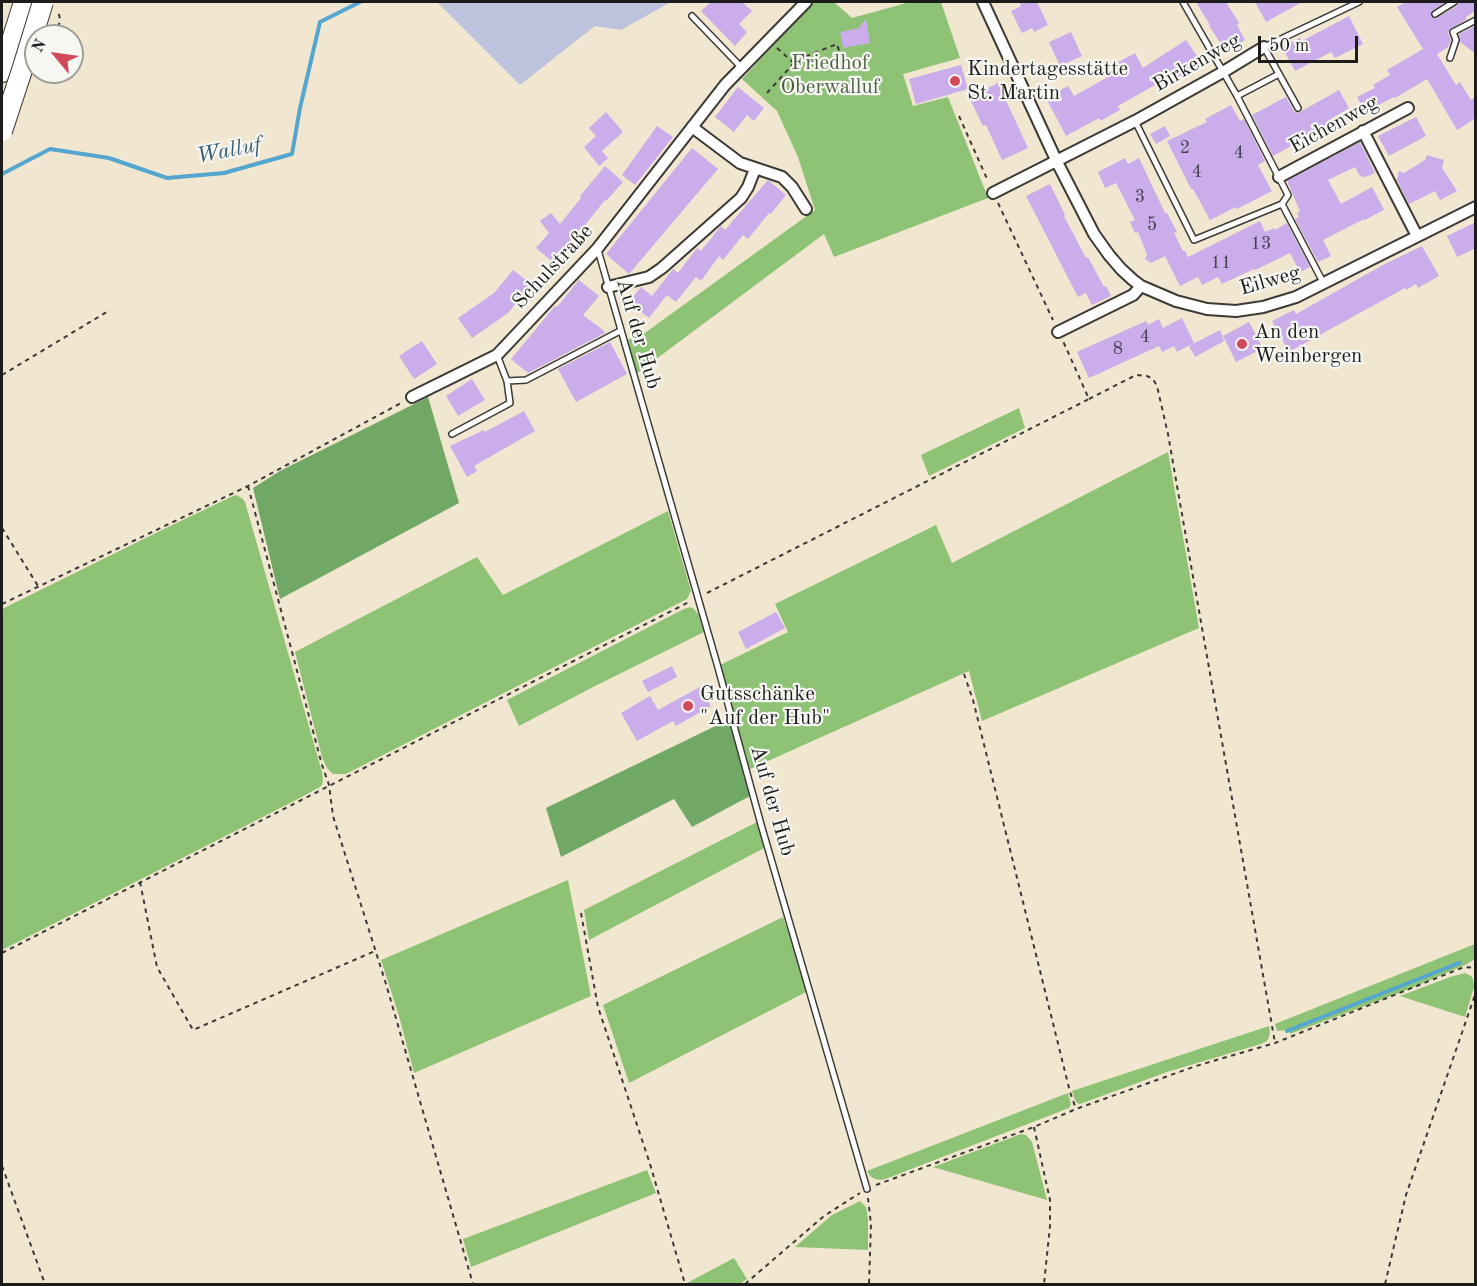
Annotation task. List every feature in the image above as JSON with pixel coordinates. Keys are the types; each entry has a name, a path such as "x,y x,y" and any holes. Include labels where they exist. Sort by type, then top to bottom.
{"highway":[{"path":"2,72 24,2"},
{"path":"2,131 23,67 51,6"}],"street":[{"name":"Schulstraße","path":"412,397 497,355 597,249 725,85 806,2"},
{"name":"Eilweg","path":"983,2 1057,162 1094,234 1121,269 1142,286 1176,301 1207,309 1236,311 1263,307 1296,297 1476,207"},
{"name":"Birkenweg","path":"993,193 1135,121 1264,47"},
{"name":"Eichenweg","path":"1280,177 1407,108"},
{"path":"692,127 740,163 782,177 792,187 806,209"},
{"path":"1363,131 1417,236"},
{"path":"608,287 649,277 662,268 741,198 755,169"},
{"path":"1058,332 1133,295 1142,286"}],"lane":[{"path":"1135,121 1194,240 1282,204 1288,195 1237,96 1183,2"},
{"name":"Birkenweg","path":"1264,47 1359,2"},
{"path":"1435,14 1454,2"},
{"path":"692,16 741,68"},
{"path":"1450,58 1456,40 1453,32 1476,20"},
{"path":"1264,47 1298,108"},
{"path":"1237,96 1280,74"},
{"path":"1282,204 1324,284"},
{"name":"Auf der Hub","path":"597,249 867,1188"},
{"path":"507,381 526,380 620,331"},
{"path":"452,434 510,403 507,381 497,355"}],"path":[{"path":"51,6 60,19 59,24"},
{"path":"767,93 794,63 815,52 837,44 841,57"},
{"path":"777,47 794,63"},
{"path":"959,116 1089,399"},
{"path":"2,375 110,310"},
{"path":"2,953 1136,375 1153,379 1157,386 1168,434 1275,1043"},
{"path":"2,604 249,486 412,397"},
{"path":"249,486 329,785 333,816 375,950 473,1284"},
{"path":"2,528 38,586"},
{"path":"964,674 973,700 1064,1070 1076,1109"},
{"path":"140,882 157,968 193,1030 375,950"},
{"path":"581,913 598,1007 650,1164 685,1284"},
{"path":"745,1284 824,1216 867,1188 1196,1066 1275,1043 1444,974 1464,967 1476,968"},
{"path":"1385,1284 1406,1194 1476,992"},
{"path":"1034,1127 1050,1200 1050,1226 1044,1284"},
{"path":"2,1166 45,1284"},
{"path":"867,1188 871,1224 868,1284"}],"shaded area":[{"path":"437,2 671,2 621,30 595,26 520,85"}],"green space":[{"name":"Friedhof Oberwalluf","path":"814,2 834,2 852,18 910,2 941,2 960,58 903,74 913,106 948,97 988,198 834,257 824,234 636,374 627,340 642,335 815,210 798,157 777,111 742,79"},
{"path":"428,397 459,503 280,599 253,488 280,471"},
{"path":"1019,408 1025,428 929,476 921,455"},
{"path":"1168,452 1199,628 982,721 969,671 750,769 720,665 788,632 775,604 936,525 952,563"},
{"path":"236,495 245,502 322,772 322,785 2,950 2,609"},
{"path":"668,511 691,591 687,599 346,774 333,774 327,768 322,757 295,652 477,557 503,595"},
{"path":"690,607 699,615 704,632 519,726 507,700"},
{"path":"730,719 750,796 692,827 674,799 561,857 546,808"},
{"path":"757,822 766,847 589,940 584,910"},
{"path":"568,880 591,996 414,1073 381,960"},
{"path":"783,917 808,991 629,1083 603,1005"},
{"path":"1475,944 1475,959 1467,964 1407,990 1290,1034 1289,1030 1277,1031 1275,1024"},
{"path":"1465,973 1473,979 1474,987 1465,1017 1400,996 1450,977"},
{"path":"1269,1026 1269,1037 1261,1044 1167,1072 1080,1104 1075,1100 1072,1091"},
{"path":"1068,1093 1071,1104 1069,1108 882,1180 870,1176 867,1171"},
{"path":"1021,1134 1026,1135 1032,1142 1047,1200 933,1167"},
{"path":"647,1170 656,1193 471,1267 463,1239"},
{"path":"860,1201 866,1207 868,1219 868,1250 795,1247 832,1215"},
{"path":"734,1258 747,1279 740,1284 687,1283"}],"building":[{"path":"711,2 742,2 752,11 739,24 747,32 735,46 701,11"},
{"path":"1019,2 1037,2 1048,25 1034,32 1032,28 1022,33 1011,11 1021,6"},
{"path":"1196,2 1226,2 1239,23 1237,25 1245,40 1226,51"},
{"path":"1255,2 1302,2 1266,22"},
{"path":"1406,2 1446,2 1431,11 1431,16 1435,19 1457,6 1459,2 1476,2 1476,10 1465,18 1467,19 1449,30 1451,40 1448,47 1437,54 1456,85 1460,82 1471,100 1476,97 1476,118 1457,130 1427,79 1365,112 1357,97 1375,88 1373,85 1390,75 1387,70 1423,49 1397,7"},
{"path":"1349,16 1363,44 1335,58 1331,52 1295,71 1282,47 1300,38 1302,41"},
{"path":"866,19 870,43 843,48 840,32 859,28"},
{"path":"1476,26 1476,54 1460,42 1459,34"},
{"path":"1071,32 1082,56 1060,66 1049,42"},
{"path":"1186,40 1201,62 1166,86 1162,81 1118,106 1120,110 1100,121 1099,118 1066,136 1046,98 1068,86 1074,96 1115,73 1111,66 1135,53 1143,68"},
{"name":"Kindertagesstätte St. Martin","path":"961,65 968,89 916,104 909,79"},
{"path":"998,83 1028,148 1002,160 986,125 983,126 969,97"},
{"path":"738,87 764,108 754,121 747,115 734,132 715,117"},
{"path":"1339,90 1349,108 1326,122 1330,130 1304,144 1302,140 1273,156 1252,115 1286,97 1297,113"},
{"path":"1231,105 1240,121 1244,119 1265,161 1258,165 1272,191 1210,220 1191,189 1167,141 1207,122 1205,119"},
{"path":"606,112 623,132 602,151 608,158 599,166 584,147 596,136 589,128"},
{"path":"1416,117 1426,136 1389,156 1378,136"},
{"path":"657,126 673,137 635,185 622,175"},
{"path":"1165,126 1170,136 1156,144 1150,134"},
{"path":"1360,142 1375,173 1365,177 1360,176 1355,167 1328,180 1341,204 1372,187 1384,210 1323,240 1331,256 1318,262 1295,219 1299,217 1297,213 1300,211 1287,181"},
{"path":"692,148 718,169 629,274 606,254"},
{"path":"1427,155 1444,160 1442,168 1457,191 1440,200 1435,191 1409,204 1397,180 1399,171 1404,173 1425,160"},
{"path":"1125,158 1128,164 1139,158 1165,213 1177,232 1174,233 1188,257 1260,221 1265,232 1274,228 1275,230 1287,223 1310,267 1300,272 1290,253 1222,284 1218,277 1202,285 1198,277 1180,286 1165,256 1151,263 1145,259 1147,255 1138,232 1135,233 1130,222 1135,220 1116,183 1105,188 1098,172"},
{"path":"605,166 623,182 553,262 536,248 549,233 540,221 551,213 560,224"},
{"path":"768,180 786,195 748,239 743,235 723,260 719,256 701,281 696,277 676,302 667,295 649,318 629,302 641,287 652,296 673,269 678,273 697,248 701,251 721,226 725,230"},
{"path":"1050,184 1086,258 1088,257 1111,296 1092,305 1086,293 1078,297 1026,196"},
{"path":"1476,222 1476,248 1457,257 1447,236"},
{"path":"1422,246 1439,276 1418,288 1416,284 1406,290 1405,288 1289,352 1272,321 1294,310 1296,314 1383,265"},
{"path":"513,270 531,284 508,313 472,338 458,318 494,293"},
{"path":"579,280 599,296 583,315 605,333 528,373 511,359"},
{"path":"1182,318 1194,343 1177,352 1174,346 1162,352 1159,346 1089,378 1077,352 1146,321 1148,325 1159,319 1163,328"},
{"path":"1249,322 1263,348 1236,362 1223,336"},
{"path":"1220,330 1224,341 1195,357 1189,346"},
{"path":"422,341 437,364 414,379 399,356"},
{"path":"610,342 627,374 576,402 558,369"},
{"path":"472,379 485,400 458,416 446,396"},
{"path":"524,411 535,431 474,466 477,471 467,477 450,446 484,430 485,432"},
{"path":"776,612 785,628 746,649 738,632"},
{"path":"672,666 677,677 648,692 642,681"},
{"path":"700,687 711,706 676,726 673,721 637,741 621,713 650,696 658,710"}],"waterway":[{"name":"Walluf","path":"2,174 50,149 109,158 167,178 224,173 292,154 320,22 360,2"},
{"path":"1287,1031 1459,963"}],"place":[{"name":"Kindertagesstätte St. Martin","path":"955,81"},
{"name":"An den Weinbergen","path":"1242,344"},
{"name":"Gutsschänke \"Auf der Hub\"","path":"688,706"}]}
